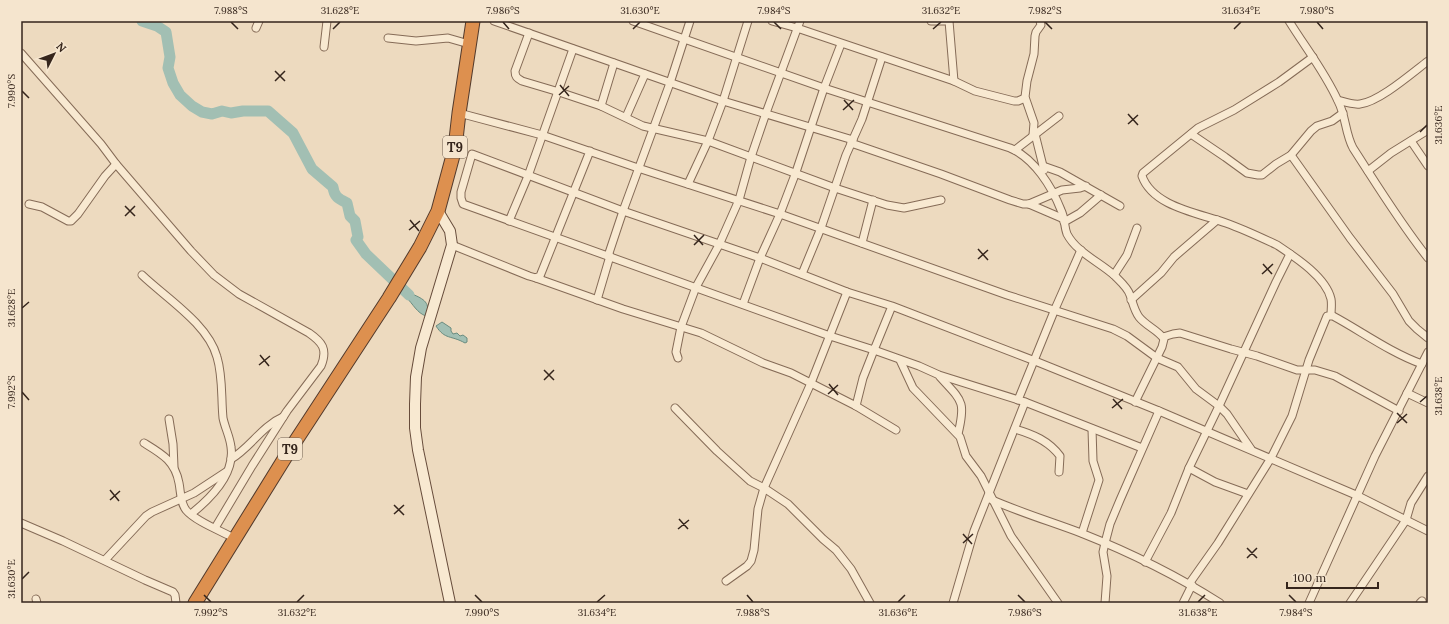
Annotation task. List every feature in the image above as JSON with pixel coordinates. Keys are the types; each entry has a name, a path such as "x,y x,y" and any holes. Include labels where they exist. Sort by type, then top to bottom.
{"highway":[{"name":"T9","path":"195,603 291,448 410,265 438,211 455,148 473,21"}],"main road":[{"path":"438,211 450,231 452,245 421,348 416,376 415,428 418,450 450,603"}],"street":[{"path":"324,47 327,21"},
{"path":"494,21 724,101 811,126 892,158 1023,204 1029,204 1065,189 1086,186"},
{"path":"633,21 824,88 1015,150 1025,157 1048,182"},
{"path":"597,300 623,211 670,83 690,21"},
{"path":"688,184 708,142 724,101 748,21"},
{"path":"772,21 798,24 841,44 954,81 975,91 1018,101 1039,120 1051,122"},
{"path":"931,21 945,21"},
{"path":"948,21 954,81"},
{"path":"1040,21 1041,25 1035,36 1034,54 1027,81 1025,98 1034,123 1034,135 1048,182 1062,210 1068,234 1081,250 1114,275 1128,290 1134,308 1139,317 1163,337 1164,342 1136,402"},
{"path":"1289,21 1313,57 1338,100 1344,113 1349,141 1401,221 1428,258"},
{"path":"678,358 676,352 681,327 696,287 719,245 739,200 751,157 798,24"},
{"path":"529,33 515,75 522,81 601,106 643,126 708,142 796,172 835,188 888,205 904,208 941,200"},
{"path":"388,38 416,41 448,38 469,44"},
{"path":"743,304 760,258 780,214 796,172 824,88 841,44"},
{"path":"509,221 528,176 573,49"},
{"path":"21,53 101,144 116,164 191,251 214,274 239,294 308,333 317,339 322,345 324,359 321,366 283,417 215,528"},
{"path":"802,274 862,119 882,57"},
{"path":"1313,57 1279,82 1234,110 1217,120 1205,124 1143,173 1142,176 1148,187 1159,197 1172,204 1193,213 1217,220 1277,245 1290,254 1314,273 1323,283 1330,297 1331,315"},
{"path":"1338,100 1360,104 1372,100 1395,86 1428,61"},
{"path":"601,106 614,63"},
{"path":"626,117 645,74"},
{"path":"1018,101 1025,98"},
{"path":"459,113 542,135 638,168 739,200 1007,295 1055,309 1118,331 1157,358 1178,367 1196,389 1219,406 1227,414 1252,450"},
{"path":"1191,134 1226,157 1241,169 1254,175 1262,174 1291,155 1317,126 1332,121 1344,113"},
{"path":"1015,150 1059,116"},
{"path":"1368,171 1391,153 1428,130"},
{"path":"1411,141 1428,166"},
{"path":"536,278 540,276 590,151"},
{"path":"1142,448 1022,401 939,375 919,366 830,336 556,236 463,204 460,192 472,154 623,211 760,258 847,292 892,306 1035,361 1160,411 1271,458 1356,495 1428,531"},
{"path":"1291,155 1350,238 1393,294 1409,321 1428,338"},
{"path":"29,204 42,207 68,221 71,221 116,164"},
{"path":"1043,166 1060,172 1120,206"},
{"path":"1064,221 1080,213 1101,195"},
{"path":"862,243 873,200"},
{"path":"1029,204 1064,221"},
{"path":"1131,300 1161,273 1174,257 1217,220"},
{"path":"1114,275 1127,255 1137,228"},
{"path":"452,245 529,276 700,334 763,363 791,373 856,406 896,430"},
{"path":"953,603 968,551 988,492 1015,429 1035,361 1055,309 1081,250"},
{"path":"1145,562 1171,513 1189,468 1290,254"},
{"path":"142,275 190,317 202,331 214,349 221,377 223,417 231,446 231,459 220,485 204,503 189,512"},
{"path":"726,581 747,566 751,561 754,550 758,509 764,488 811,383 847,292"},
{"path":"856,406 863,378 892,306"},
{"path":"1331,315 1395,352 1422,364"},
{"path":"1182,603 1190,584 1218,543 1271,458 1292,416 1306,371 1326,317 1331,315"},
{"path":"1163,337 1180,333 1297,370 1315,370 1335,376 1398,411"},
{"path":"1309,603 1356,495 1428,352"},
{"path":"900,360 913,388 928,406 958,434 966,456 981,476 1014,541 1058,603"},
{"path":"939,375 954,391 962,404 958,434"},
{"path":"1407,393 1428,403"},
{"path":"675,408 717,451 750,481 764,488 788,504 823,540 842,556 870,603"},
{"path":"1106,603 1107,581 1104,543 1110,524 1142,448 1160,411"},
{"path":"231,459 238,455 272,423 283,417"},
{"path":"169,420 173,444 174,467 179,483 181,498 189,512"},
{"path":"1015,429 1035,436 1051,445 1060,456 1059,472"},
{"path":"1082,533 1099,480 1093,461 1092,429"},
{"path":"144,443 165,457 174,467"},
{"path":"1189,468 1215,482 1248,494"},
{"path":"105,560 146,516 204,487 227,471"},
{"path":"1350,603 1406,520 1411,503 1428,476"},
{"path":"992,500 1082,533 1190,584 1220,603"},
{"path":"166,505 189,512 201,521 234,538"},
{"path":"21,523 173,592 176,603"}],"shaded area":[{"path":"412,294 423,300 427,305 428,308 426,316 418,311 406,297"},
{"path":"442,322 451,328 453,334 457,333 460,336 463,335 467,338 467,342 465,343 442,333 436,326"}],"waterway":[{"path":"142,21 157,26 166,32 170,57 168,68 173,83 180,95 192,106 202,112 212,114 222,111 231,113 243,111 268,111 293,133 312,169 333,187 334,193 337,197 347,203 350,216 355,221 358,237 356,240 366,254 409,295"}]}
